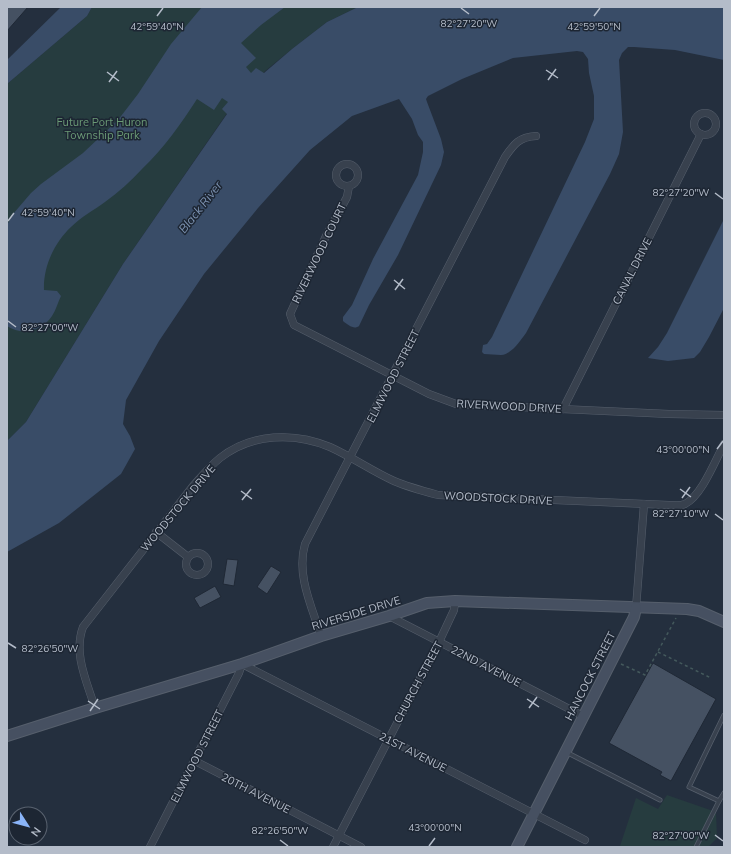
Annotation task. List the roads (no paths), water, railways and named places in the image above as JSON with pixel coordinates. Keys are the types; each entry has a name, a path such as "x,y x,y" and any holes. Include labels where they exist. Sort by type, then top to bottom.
{"street":[{"name":"CANAL DRIVE","path":"563,409 701,134"},
{"name":"ELMWOOD STREET","path":"321,636 302,574 302,555 305,544 312,528 351,458 505,157 519,140 536,136"},
{"name":"RIVERWOOD COURT","path":"291,320 290,314 294,303 347,197 349,186"},
{"name":"RIVERWOOD DRIVE","path":"291,320 294,325 429,394 456,404 669,414 724,415"},
{"name":"WOODSTOCK DRIVE","path":"95,708 82,668 79,653 81,633 90,618 156,532 208,469 221,457 241,446 268,438 291,437 314,441 410,488 438,495 680,505 686,503 702,486 724,444"},
{"name":"HANCOCK STREET","path":"517,847 634,617 644,504"},
{"path":"156,532 188,557"},
{"name":"RIVERSIDE DRIVE","path":"7,736 242,664 321,636 427,603 455,601 687,609 724,622"},
{"name":"CHURCH STREET","path":"333,847 439,642 454,610 455,601"},
{"name":"22ND AVENUE","path":"389,616 583,716"},
{"name":"ELMWOOD STREET","path":"150,847 195,762 242,664"},
{"name":"21ST AVENUE","path":"242,664 585,840"},
{"name":"20TH AVENUE","path":"195,762 360,847"}],"lane":[{"path":"719,801 689,787 724,714"},
{"path":"564,752 660,800"},
{"path":"696,847 724,793"}],"water":[{"path":"61,7 92,7 87,16 7,84 7,60"},
{"name":"Black River","path":"202,7 285,7 261,25 241,43 256,58 246,67 251,73 256,68 264,73 327,22 358,7 724,7 724,60 675,50 634,47 628,47 622,53 619,60 623,132 619,154 610,174 526,333 512,350 501,355 484,354 482,352 483,345 487,344 492,337 585,142 594,119 594,96 589,73 588,59 583,52 577,51 513,58 462,79 428,96 426,99 441,139 444,152 441,165 398,255 369,305 359,326 357,327 351,326 343,321 343,317 352,305 373,259 418,175 423,152 423,142 418,135 412,119 399,99 352,116 310,150 258,208 204,274 159,341 126,400 123,424 135,449 121,474 59,523 7,552 7,441 26,422 123,264 227,114 222,109 228,102 222,98 214,110 197,99 165,144 134,178 110,198 79,220 65,233 59,240 51,256 44,281 44,290 57,291 61,296 53,314 48,321 31,330 19,331 7,326 7,225 13,214 31,193 83,153 118,120 138,94 171,44"},
{"path":"724,219 724,308 709,337 700,352 694,358 668,361 648,358 658,347 667,333"}],"park label":[{"name":"Future Port Huron Township Park","path":"102,128"}]}
